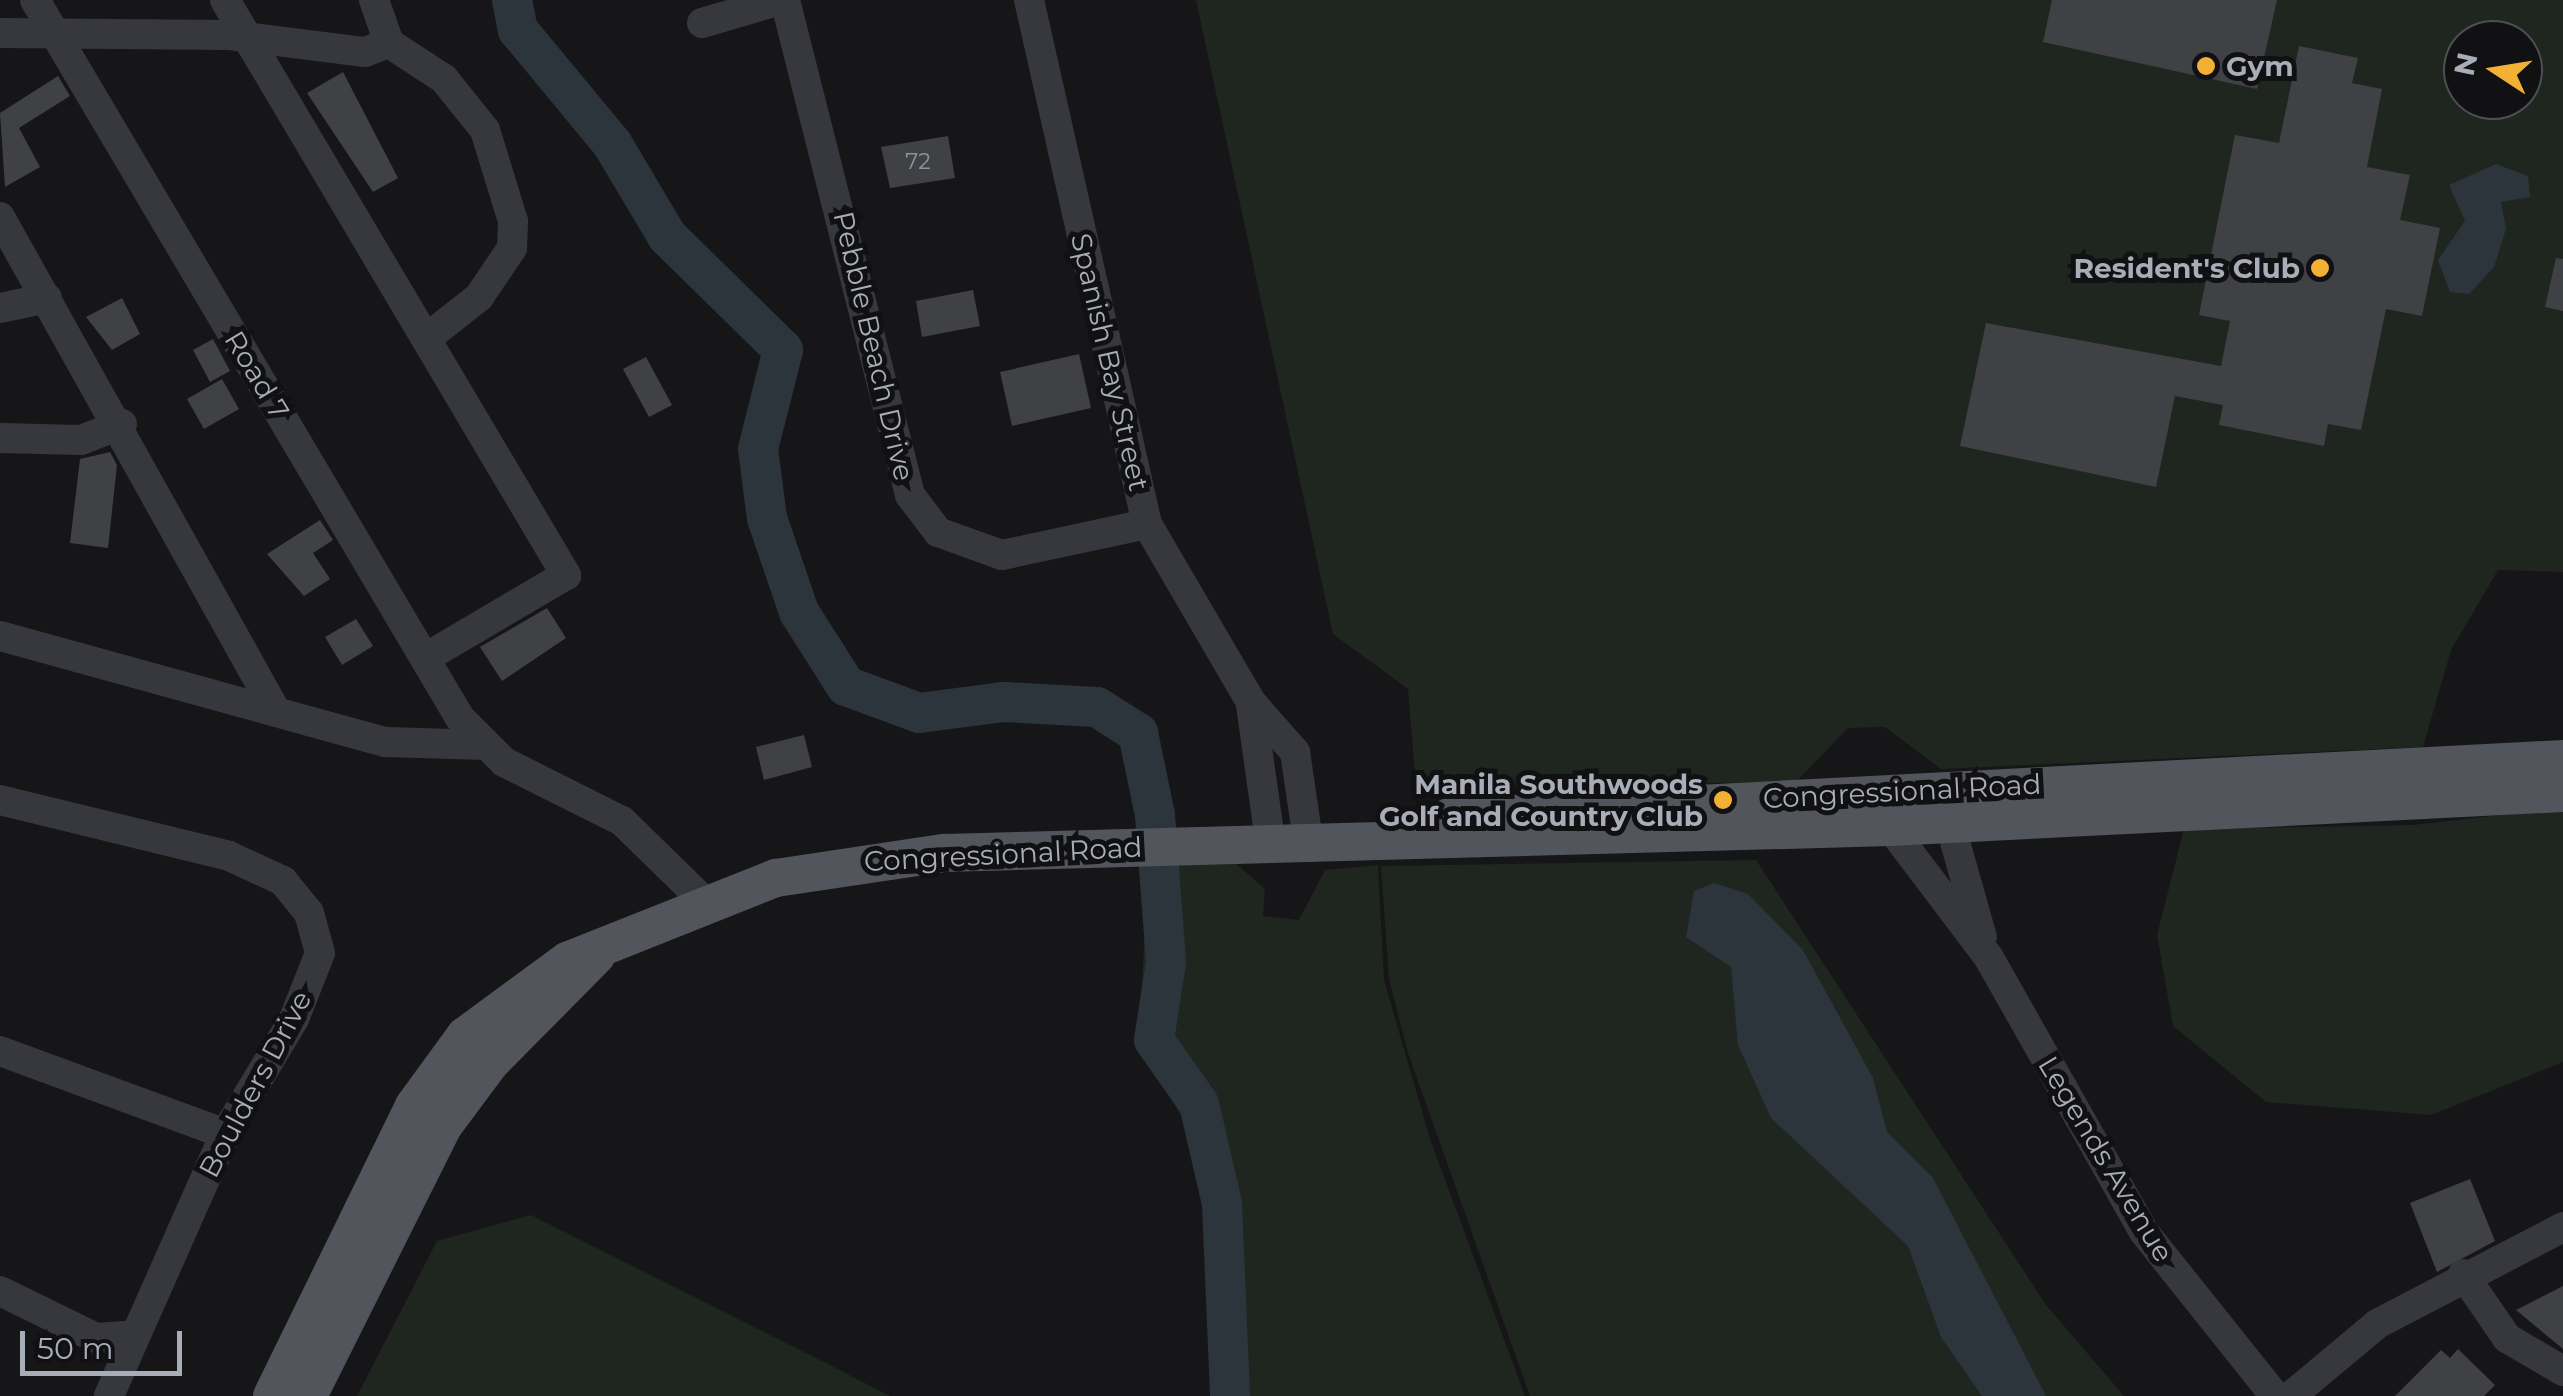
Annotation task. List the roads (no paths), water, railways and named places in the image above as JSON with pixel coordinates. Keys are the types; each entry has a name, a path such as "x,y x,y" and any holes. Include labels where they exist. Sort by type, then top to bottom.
{"main road":[{"name":"Congressional Road","path":"272,1396 414,1106 455,1079 596,954 693,908 860,860 1944,806 2563,759"},
{"name":"Congressional Road","path":"1944,806 2563,792"},
{"name":"Congressional Road","path":"1308,836 1642,835 1888,809"},
{"name":"Congressional Road","path":"308,1396 455,1079"}],"street":[{"name":"Road 7","path":"35,0 70,44 438,652 486,745"},
{"name":"Road 7","path":"50,0 70,44 460,718 486,745 622,820 693,908"},
{"path":"225,0 566,575 438,652"},
{"path":"374,0 389,43 444,79 486,130 513,221 512,248 480,298 428,338"},
{"path":"702,24 782,0"},
{"name":"Pebble Beach Drive","path":"782,0 910,495 928,540 1002,554 1147,524"},
{"name":"Spanish Bay Street","path":"1029,0 1147,524 1251,702 1295,752 1308,836"},
{"path":"0,33 70,44"},
{"path":"0,51 70,44 249,42 365,52 389,43"},
{"path":"0,217 122,424 273,706"},
{"path":"0,308 47,298"},
{"path":"0,438 81,440 122,424"},
{"path":"0,636 362,729 386,742 443,740 486,745"},
{"name":"Spanish Bay Street","path":"1251,702 1262,838"},
{"name":"Boulders Drive","path":"0,800 229,856 283,881 309,914 320,952 226,1134 109,1396"},
{"name":"Legends Avenue","path":"1944,806 1989,958"},
{"name":"Legends Avenue","path":"1888,809 1989,958 2144,1232 2275,1396"},
{"path":"0,1050 226,1134"},
{"path":"2291,1396 2377,1324 2463,1274 2563,1227"},
{"path":"2463,1274 2507,1338 2563,1371"},
{"path":"0,1291 96,1338 134,1335"}],"waterway":[{"path":"512,0 518,30 613,145 667,236 783,350 758,449 767,518 799,612 846,686 919,713 1004,702 1097,707 1138,733 1155,815 1166,962 1154,1040 1199,1104 1222,1204 1230,1396"}],"place":[{"name":"Gym","path":"2206,66"},
{"name":"Resident's Club","path":"2320,268"},
{"name":"Manila Southwoods Golf and Country Club","path":"1723,800"}]}
